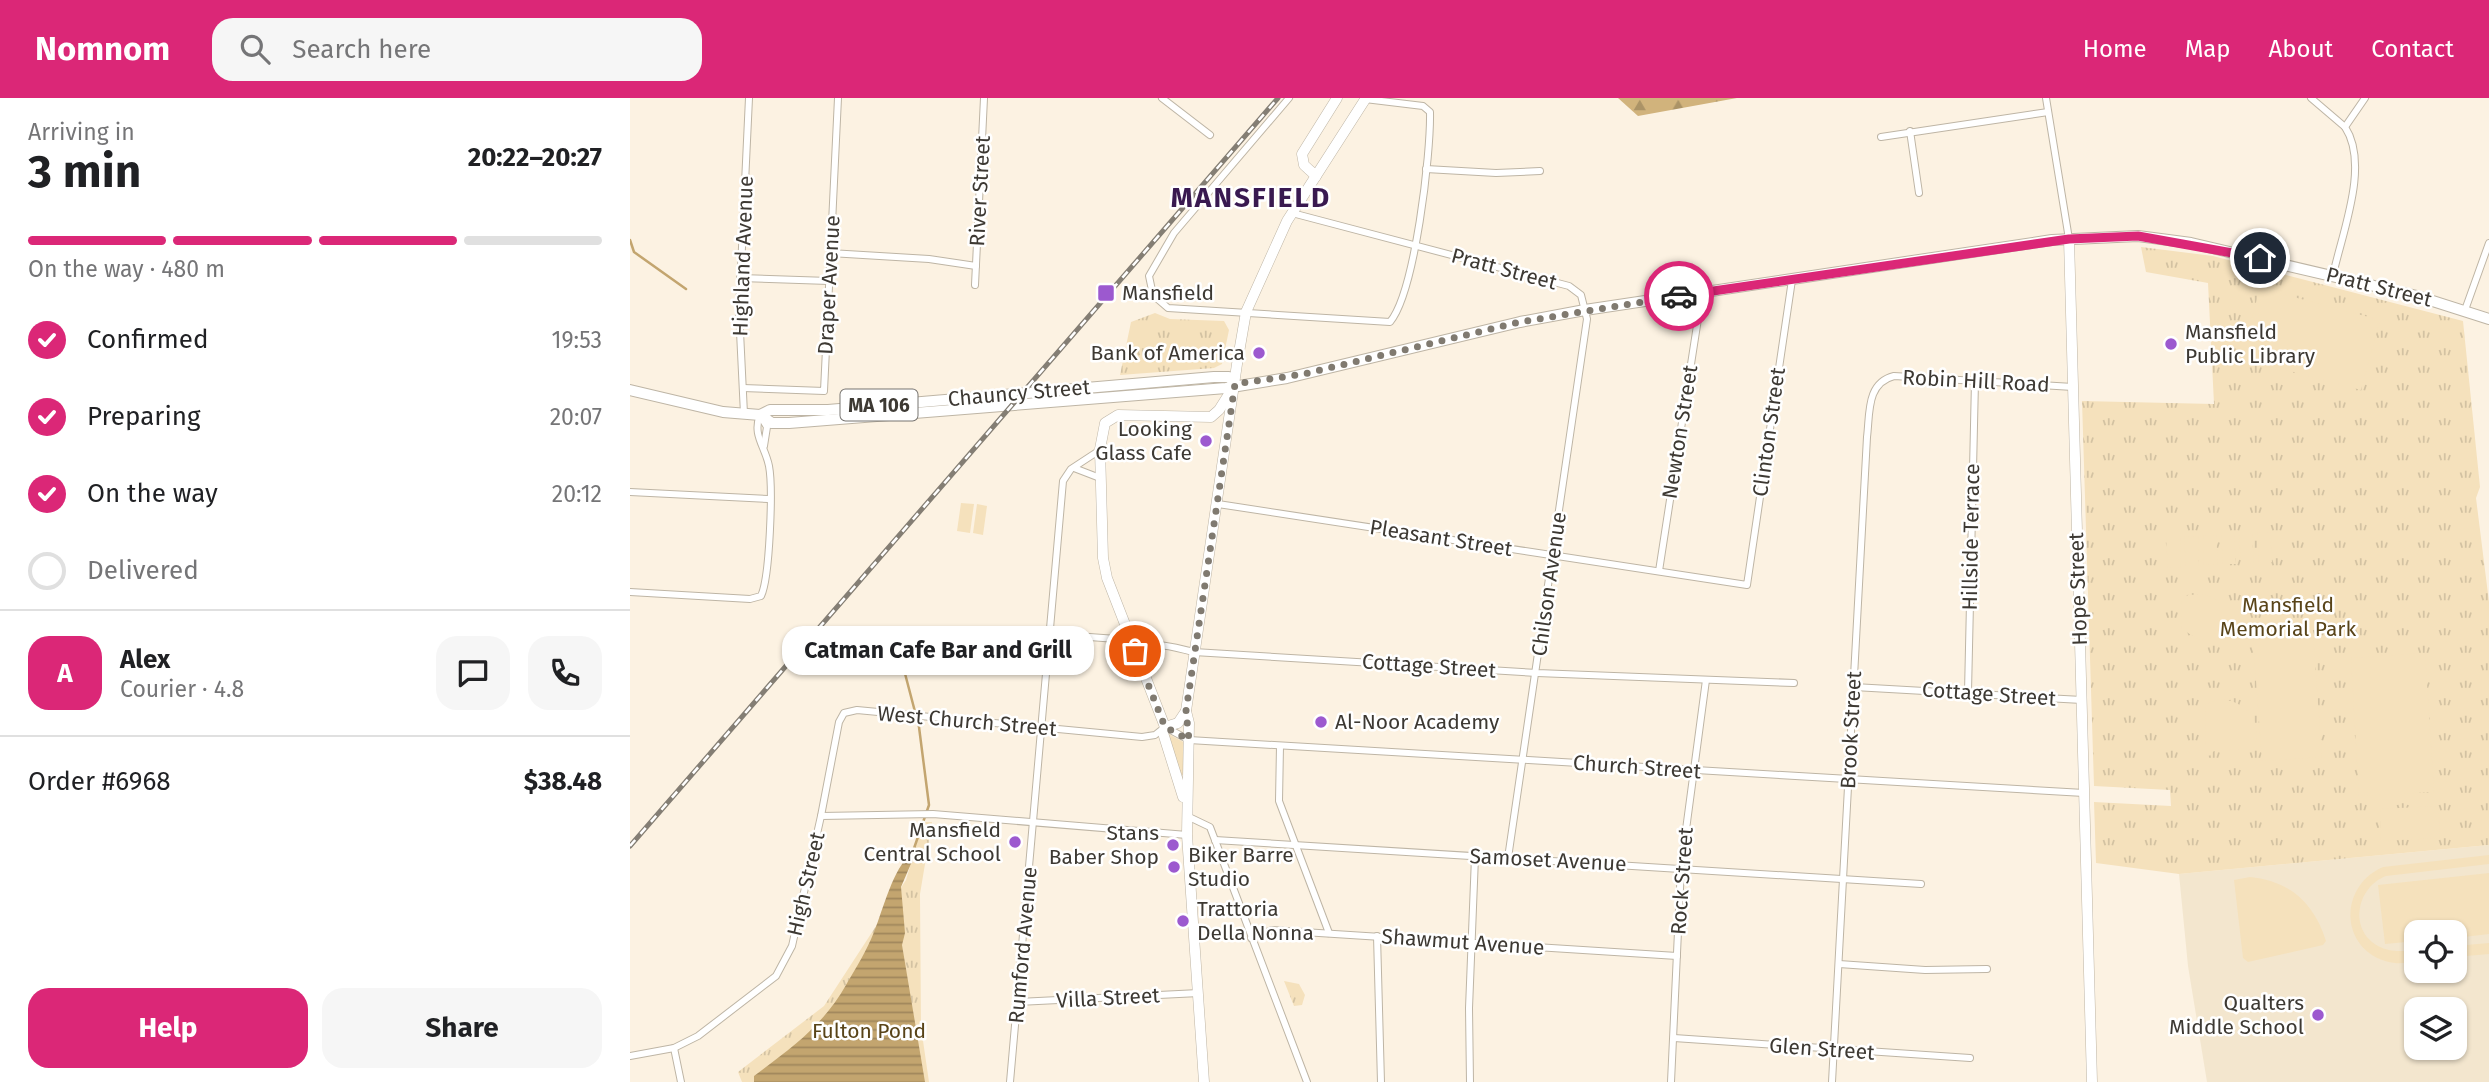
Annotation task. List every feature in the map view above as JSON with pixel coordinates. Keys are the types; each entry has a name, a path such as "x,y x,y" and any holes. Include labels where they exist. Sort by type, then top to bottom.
{"main road":[{"path":"1315,176 1304,165 1302,154 1337,98"},
{"path":"1204,1082 1186,816 1189,740 1186,711 1246,312 1292,213 1366,98"},
{"name":"Pratt Street","path":"1585,310 2069,239 2138,236 2223,249 2333,275 2465,310 2489,319"},
{"name":"Hope Street","path":"2069,239 2092,1082"},
{"name":"Chauncy Street","path":"630,390 760,415 770,410 828,410 1214,377 1229,377 1235,384 1287,378 1520,322 1585,310"},
{"path":"1211,417 1219,410 1235,384"},
{"path":"1186,816 1180,780 1163,733 1165,727 1107,578 1103,558 1100,478 1102,428 1118,415 1211,417 1223,428 1226,447"},
{"path":"1165,727 1178,723 1186,711"}],"street":[{"name":"Highland Avenue","path":"744,414 740,278 749,98"},
{"name":"Draper Avenue","path":"743,388 824,391 838,98"},
{"name":"River Street","path":"975,285 984,98"},
{"path":"1162,98 1210,135"},
{"path":"1289,98 1174,233 1149,276 1153,295 1168,308 1390,321 1397,310 1416,246 1426,169 1429,108 1366,98"},
{"name":"Hope Street","path":"2046,98 2069,239"},
{"path":"2311,98 2345,127 2354,146 2356,170 2333,275"},
{"path":"2345,127 2365,98"},
{"path":"1881,137 2048,112"},
{"path":"1910,131 1919,193"},
{"path":"1426,169 1472,172 1540,171"},
{"name":"Pratt Street","path":"1292,213 1574,287 1581,295 1585,310"},
{"path":"2465,310 2489,243"},
{"path":"830,253 929,258 976,265"},
{"path":"740,278 829,281"},
{"name":"Clinton Street","path":"1747,584 1792,280"},
{"name":"Newton Street","path":"1659,571 1702,293"},
{"name":"Chilson Avenue","path":"1508,858 1587,319 1585,310"},
{"name":"Robin Hill Road","path":"1881,382 1894,376 2073,387"},
{"name":"Hillside Terrace","path":"1968,692 1975,381"},
{"name":"Brook Street","path":"1832,1082 1867,438 1872,394 1881,382"},
{"path":"760,415 755,427 758,439 764,446"},
{"path":"630,592 750,599 761,595 768,547 770,469 764,446 767,427 760,415"},
{"path":"1074,468 1100,449"},
{"path":"1074,468 1100,478"},
{"name":"Rumford Avenue","path":"1010,1082 1063,481 1074,468"},
{"path":"630,492 768,499"},
{"name":"Pleasant Street","path":"1218,504 1747,584"},
{"path":"1049,634 1130,640"},
{"name":"Cottage Street","path":"1135,651 1143,645 1152,645 1194,652 1537,673 1794,683"},
{"name":"Rock Street","path":"1671,1082 1681,867 1706,680"},
{"name":"Cottage Street","path":"1854,687 2082,700"},
{"name":"West Church Street","path":"821,816 839,722 844,713 857,710 1142,737 1155,736 1165,727"},
{"path":"1165,727 1189,740"},
{"name":"Church Street","path":"1189,740 2084,793"},
{"path":"1280,746 1279,801 1329,933"},
{"name":"High Street","path":"630,1056 674,1048 698,1036 776,976 783,966 797,928 821,816 933,814 1187,835"},
{"path":"1186,816 1210,827 1307,1082"},
{"name":"Samoset Avenue","path":"1215,841 1681,867 1921,884"},
{"path":"1470,1082 1475,857"},
{"name":"Shawmut Avenue","path":"1251,937 1272,930 1677,956"},
{"path":"1377,936 1381,1082"},
{"path":"1839,964 1925,970 1987,970"},
{"name":"Villa Street","path":"1018,1002 1199,993"},
{"name":"Glen Street","path":"1674,1038 1834,1051 1970,1058"},
{"path":"674,1048 681,1082"}],"shaded area":[{"path":"2489,845 2489,1082 2207,1082 2188,966 2179,874"},
{"name":"Fulton Pond","path":"911,855 913,859 901,887 905,933 902,945 925,1082 754,1082 754,1076 805,1036 837,1000 868,945 899,869"}],"green space":[{"path":"1618,98 1737,98 1638,116"},
{"name":"Mansfield Memorial Park","path":"2141,247 2213,256 2463,321 2480,487 2476,498 2489,602 2489,845 2179,874 2096,863 2094,802 2171,806 2170,790 2094,786 2082,401 2214,404 2208,283 2146,272"},
{"path":"2260,288 2380,320 2361,390 2241,358"},
{"path":"1155,313 1170,319 1224,321 1229,330 1222,364 1214,368 1120,375 1131,322"},
{"path":"961,503 974,504 970,533 957,531"},
{"path":"977,504 987,506 983,535 973,533"},
{"path":"2270,532 2272,562 2259,562 2257,533"},
{"path":"2239,534 2252,534 2254,563 2241,563"},
{"path":"2216,535 2218,564 2204,565 2203,536"},
{"path":"2221,535 2234,535 2236,564 2223,564"},
{"path":"2198,536 2199,566 2186,566 2184,537"},
{"path":"2166,538 2180,538 2181,567 2168,568"},
{"path":"2206,594 2218,601 2224,621 2214,634 2199,640 2182,629 2181,601 2188,595"},
{"path":"2312,621 2322,757 2262,761 2252,626"},
{"path":"2425,653 2434,792 2359,796 2351,658"},
{"path":"2218,699 2237,703 2250,714 2257,730 2254,749 2214,751 2209,756 2202,753 2206,745 2205,705"},
{"path":"1165,732 1185,743 1185,775 1182,775"},
{"path":"2438,806 2440,838 2381,841 2380,809"},
{"name":"Fulton Pond","path":"923,822 932,822 920,894 921,1027 929,1082 742,1082 738,1072 824,1006 906,880"},
{"path":"2489,855 2489,864 2386,876 2368,889 2360,909 2363,929 2369,939 2378,946 2388,950 2404,951 2404,962 2377,958 2364,948 2355,935 2351,920 2351,905 2357,890 2368,877 2383,867"},
{"path":"2489,873 2489,934 2467,937 2467,920 2404,920 2404,942 2385,944 2378,885"},
{"path":"2250,877 2277,883 2298,896 2315,916 2326,941 2323,945 2248,962 2243,958 2234,880"},
{"path":"2489,943 2489,954 2467,956 2467,945"},
{"path":"1284,981 1299,984 1305,995 1302,1005 1294,1006"}],"waterway":[{"path":"630,240 634,252 686,289"},
{"path":"898,629 897,643 919,727 929,805 911,857"}],"railway":[{"path":"630,846 1278,98"}],"way so far":[{"path":"1135,651 1165,727 1189,740 1186,711 1235,384 1287,378 1520,322 1679,296"}],"place":[{"name":"Mansfield","path":"1106,293"},
{"name":"Mansfield Public Library","path":"2171,344"},
{"name":"Bank of America","path":"1259,353"},
{"name":"Looking Glass Cafe","path":"1206,441"},
{"name":"Catman Cafe Bar and Grill","path":"1135,651"},
{"name":"Al-Noor Academy","path":"1321,722"},
{"name":"Mansfield Central School","path":"1015,842"},
{"name":"Stans Baber Shop","path":"1173,845"},
{"name":"Biker Barre Studio","path":"1174,867"},
{"name":"Trattoria Della Nonna","path":"1183,921"},
{"name":"Qualters Middle School","path":"2318,1015"}],"district":[{"name":"MANSFIELD","path":"1251,197"}],"route":[{"path":"1679,296 2052,240 2138,236 2191,243 2260,258"}]}
